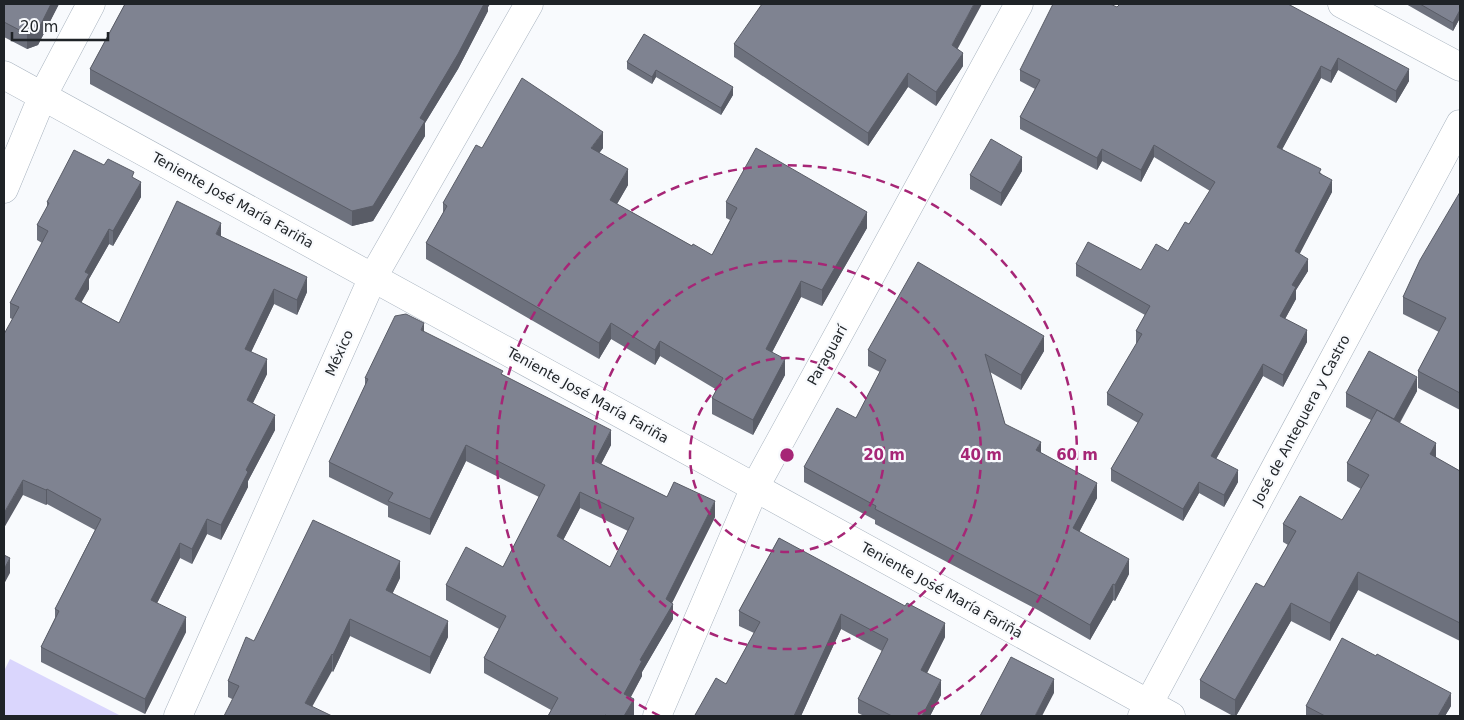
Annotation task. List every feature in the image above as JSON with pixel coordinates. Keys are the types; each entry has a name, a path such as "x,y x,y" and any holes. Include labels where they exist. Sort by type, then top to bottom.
{"street":[{"path":"4,189 43,95 91,4"},
{"name":"México","path":"178,716 373,277 529,4"},
{"name":"Paraguarí","path":"657,716 755,487 1019,4"},
{"path":"1342,4 1460,68"},
{"name":"Teniente José María Fariña","path":"4,75 755,487 1154,712"},
{"name":"José de Antequera y Castro","path":"1154,712 1460,124"}],"shaded area":[{"path":"10,659 121,716 4,716 4,671"}],"building":[{"path":"4,4 51,4 38,30 27,34 4,22"},
{"path":"125,4 484,4 458,54 420,118 425,121 373,206 352,211 90,69"},
{"path":"762,4 974,4 952,45 963,53 936,92 908,73 868,133 734,44"},
{"path":"1053,4 1110,4 1117,7 1120,4 1288,4 1409,69 1396,91 1338,58 1331,71 1321,66 1277,147 1321,169 1319,173 1332,180 1295,251 1308,259 1292,285 1296,287 1280,316 1307,330 1283,375 1263,364 1211,456 1238,470 1224,495 1199,482 1183,509 1111,469 1143,414 1107,393 1142,334 1136,331 1150,306 1076,264 1088,242 1141,270 1156,244 1168,251 1185,222 1189,224 1215,182 1154,145 1141,170 1102,149 1097,158 1020,117 1040,80 1020,70"},
{"path":"1420,4 1460,4 1460,10 1453,23"},
{"path":"644,34 733,87 721,108 656,70 652,77 627,62"},
{"path":"522,78 603,132 591,148 628,169 610,200 692,246 693,244 712,255 737,208 726,202 756,148 867,212 822,290 801,281 766,349 785,359 753,420 712,398 723,378 660,341 655,350 611,323 599,343 426,243 447,206 443,203 476,145 482,148"},
{"path":"991,139 1022,157 1001,193 970,175"},
{"path":"74,150 104,165 108,159 134,172 132,177 141,182 113,231 109,229 85,272 89,274 75,299 119,323 177,201 221,223 216,234 307,277 297,300 274,289 245,349 267,359 247,400 275,415 246,470 248,472 221,525 207,519 192,549 180,543 151,600 186,617 145,699 41,647 59,611 55,609 101,519 47,489 23,480 4,513 4,334 19,307 10,303 48,231 37,225"},
{"path":"1460,192 1460,393 1418,371 1446,318 1403,297 1420,260"},
{"path":"918,262 1044,336 1021,375 985,354 1005,424 1041,442 1036,450 1097,483 1073,528 1129,559 1090,625 1038,595 875,509 876,506 804,467 837,408 856,418 886,360 868,350"},
{"path":"406,314 424,323 421,330 503,371 501,374 611,430 595,461 667,497 674,482 715,501 666,599 673,604 640,660 642,661 624,694 634,699 624,716 548,716 558,698 484,658 506,616 446,585 466,547 503,567 545,485 466,445 430,519 388,501 393,493 329,462 368,379 365,378 395,316","holes":["580,492 634,518 610,567 557,536"]},
{"path":"1369,351 1417,377 1394,419 1346,393"},
{"path":"1377,410 1436,443 1430,454 1460,471 1460,623 1358,572 1330,623 1291,603 1235,700 1200,680 1256,583 1264,587 1296,531 1283,524 1300,496 1342,520 1369,475 1347,463"},
{"path":"313,520 400,561 386,590 448,621 430,657 350,619 333,655 305,703 332,716 224,716 239,686 228,681 246,637 254,641"},
{"path":"779,538 905,606 907,603 945,623 921,670 941,680 922,716 892,716 858,699 888,639 841,614 794,716 695,715 716,678 726,684 760,622 739,611"},
{"path":"4,555 10,558 4,569"},
{"path":"1342,638 1451,693 1438,716 1325,716 1306,706"},
{"path":"1011,657 1054,679 1035,716 980,716"}]}
